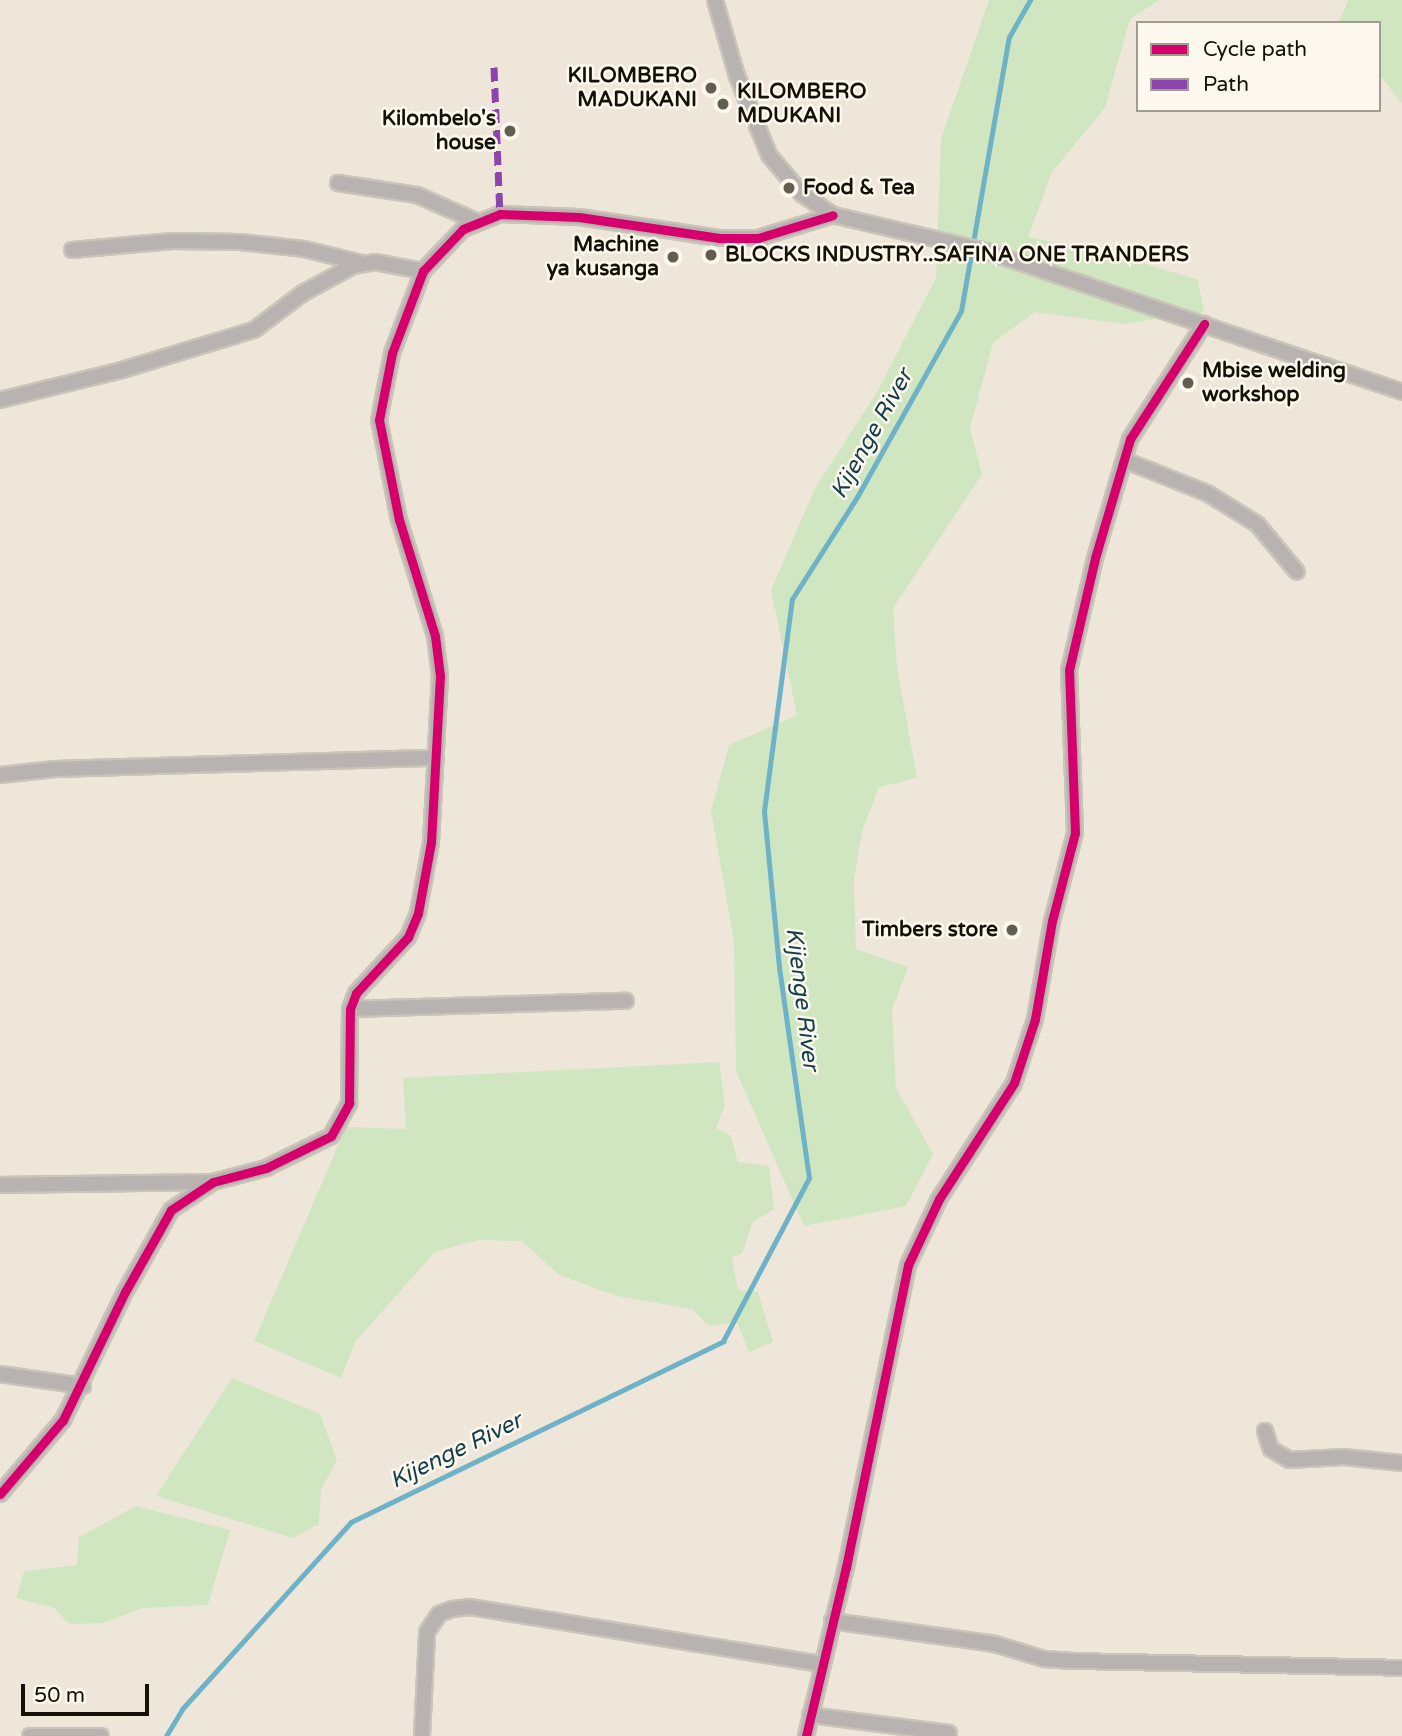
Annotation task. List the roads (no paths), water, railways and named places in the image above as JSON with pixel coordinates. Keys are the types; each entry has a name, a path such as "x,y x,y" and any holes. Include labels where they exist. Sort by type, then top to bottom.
{"street":[{"path":"715,0 737,76 769,155 802,194 833,215 986,250 1402,392"},
{"path":"338,183 417,195 476,221"},
{"path":"0,1185 213,1182 266,1168 331,1136 349,1103 350,1009 356,993 408,937 418,913 431,842 440,676 435,636 400,520 379,420 392,353 423,271 450,240 476,221 500,214 532,214 719,238 758,238 833,215"},
{"path":"72,250 173,242 240,242 304,249 362,264 423,271"},
{"path":"0,400 183,353 254,330 339,271 362,264"},
{"path":"806,1736 908,1265 939,1199 1014,1083 1035,1020 1052,921 1075,833 1070,659 1124,460 1139,423 1204,324"},
{"path":"1124,460 1207,494 1257,524 1275,539 1297,572"},
{"path":"0,775 55,769 436,758"},
{"path":"350,1009 626,1001"},
{"path":"0,1494 63,1420 83,1386 125,1292 171,1210 213,1182"},
{"path":"0,1374 83,1386"},
{"path":"1265,1431 1271,1449 1289,1460 1351,1457 1402,1463"},
{"path":"422,1736 427,1632 439,1614 452,1609 470,1607 821,1664"},
{"path":"832,1621 995,1644 1044,1659 1402,1668"},
{"path":"810,1715 949,1733"},
{"path":"30,1736 101,1736"}],"waterway":[{"name":"Kijenge River","path":"166,1736 182,1709 351,1522 723,1341 809,1178 779,967 764,811 792,599 857,497 961,311 1009,37 1030,0"}],"place":[{"name":"KILOMBERO MADUKANI","path":"711,88"},
{"name":"KILOMBERO MDUKANI","path":"723,104"},
{"name":"Kilombelo's house","path":"510,131"},
{"name":"Food & Tea","path":"789,188"},
{"name":"BLOCKS INDUSTRY..SAFINA ONE TRANDERS","path":"711,255"},
{"name":"Machine ya kusanga","path":"673,257"},
{"name":"Mbise welding workshop","path":"1188,383"},
{"name":"Timbers store","path":"1012,930"}]}
